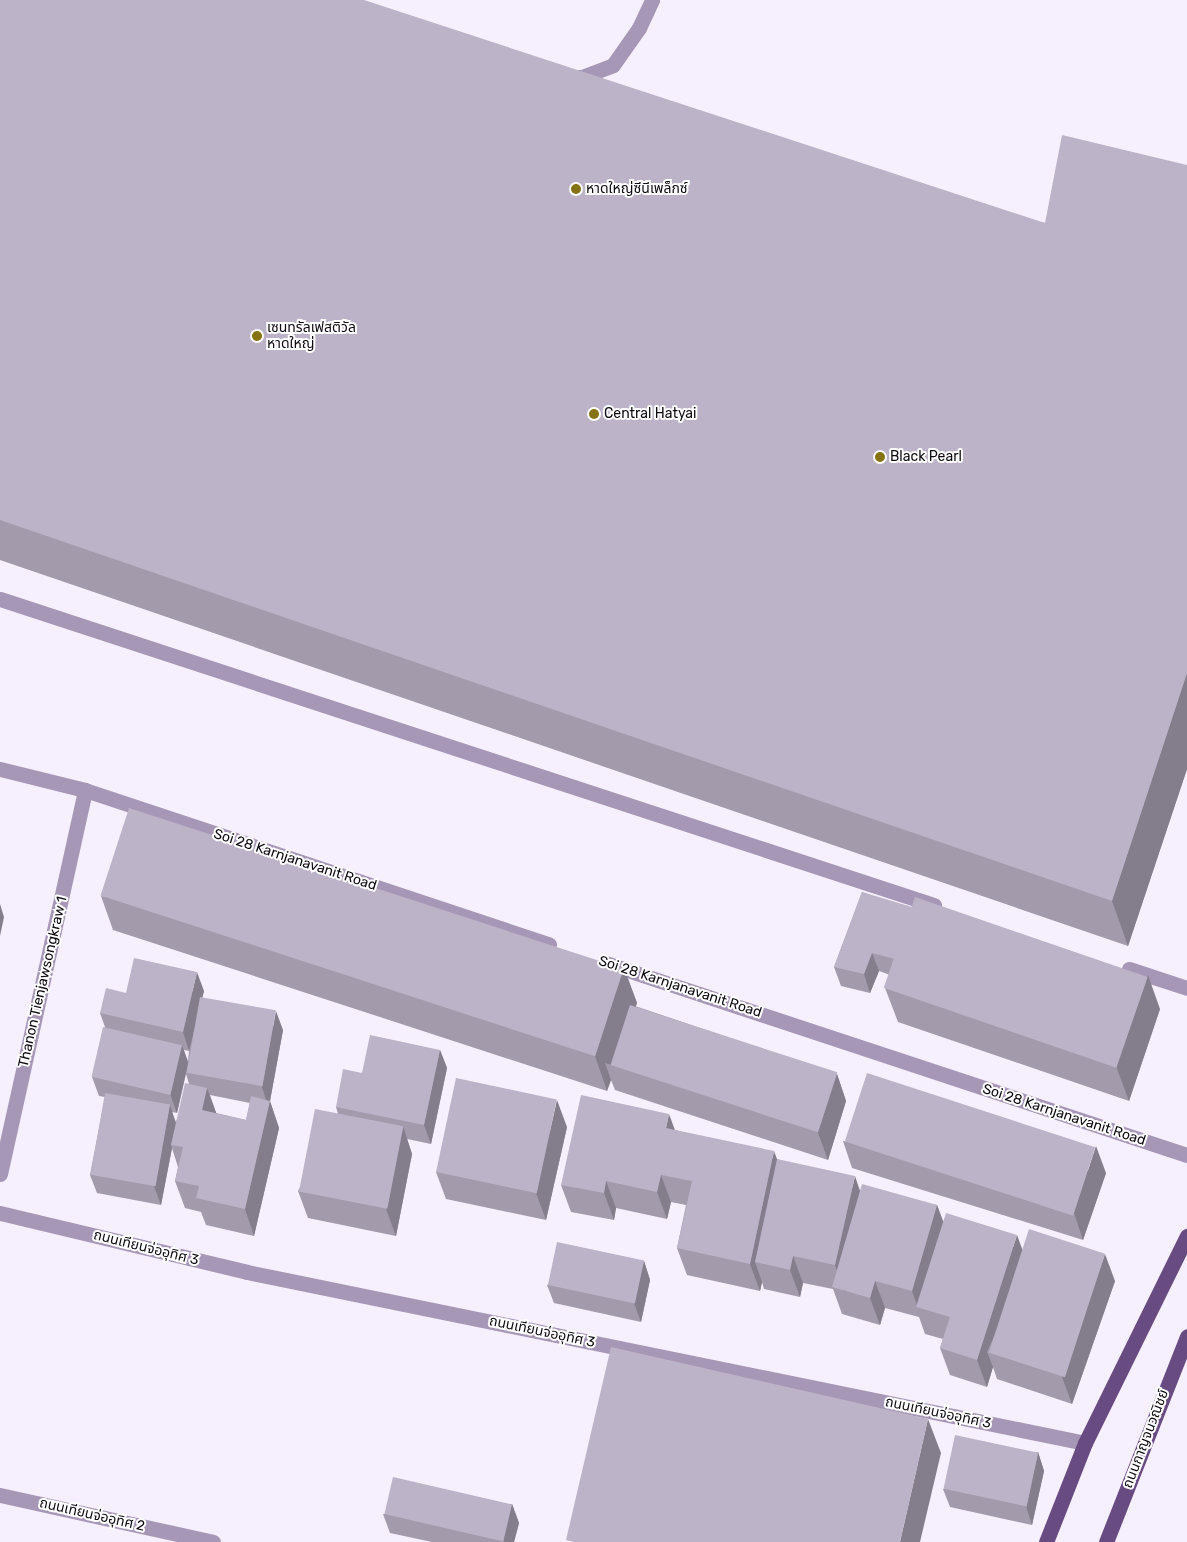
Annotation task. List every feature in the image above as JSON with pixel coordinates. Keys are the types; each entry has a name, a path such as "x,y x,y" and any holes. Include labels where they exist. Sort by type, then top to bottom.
{"main road":[{"path":"1046,1542 1085,1443 1187,1236"},
{"name":"ถนนกาญจนวณิชย์","path":"1106,1542 1187,1336"}],"street":[{"path":"552,72 582,77 612,65 639,28 652,0"},
{"path":"0,599 950,910"},
{"name":"Soi 28 Karnjanavanit Road","path":"0,770 85,790 566,950"},
{"name":"Thanon Tienjawsongkraw 1","path":"0,1174 85,790"},
{"name":"Soi 28 Karnjanavanit Road","path":"594,959 1187,1155"},
{"path":"1111,963 1187,988"},
{"name":"ถนนเทียนจ่ออุทิศ 3","path":"0,1212 247,1272 1085,1443"},
{"name":"ถนนเทียนจ่ออุทิศ 2","path":"0,1495 213,1542"}],"building":[{"name":"Central Hatyai","path":"0,0 364,0 1045,223 1062,135 1187,165 1187,673 1112,901 0,520"},
{"path":"129,808 624,969 595,1056 101,895"},
{"path":"862,892 912,907 895,959 872,953 864,974 834,967"},
{"path":"915,897 1148,977 1116,1068 884,988"},
{"path":"134,958 197,972 183,1032 100,1013 106,988 126,993"},
{"path":"200,997 276,1010 262,1086 187,1073"},
{"path":"630,1005 837,1072 818,1132 611,1065"},
{"path":"103,1027 182,1045 170,1095 92,1077"},
{"path":"370,1035 440,1050 424,1125 336,1107 343,1069 362,1073"},
{"path":"867,1073 1095,1147 1073,1216 845,1141"},
{"path":"456,1078 557,1099 537,1193 436,1172"},
{"path":"185,1083 207,1088 202,1110 246,1120 251,1096 270,1101 245,1209 196,1198 199,1186 175,1181 183,1147 171,1145"},
{"path":"105,1093 170,1104 156,1186 91,1175"},
{"path":"581,1095 669,1114 666,1128 774,1151 750,1264 677,1248 692,1181 661,1175 657,1192 606,1181 604,1193 561,1185"},
{"path":"315,1109 403,1126 387,1209 299,1191"},
{"path":"777,1159 855,1176 835,1265 793,1256 790,1270 755,1262"},
{"path":"862,1184 937,1205 912,1291 875,1281 870,1298 832,1287"},
{"path":"946,1213 1017,1235 977,1360 940,1348 950,1317 916,1307"},
{"path":"1029,1229 1105,1254 1065,1377 989,1353"},
{"path":"557,1242 644,1261 635,1304 548,1285"},
{"path":"611,1347 928,1419 900,1542 574,1542 566,1540"},
{"path":"955,1435 1038,1453 1027,1506 944,1489"},
{"path":"393,1477 512,1504 503,1541 384,1514"}],"place":[{"name":"หาดใหญ่ซีนีเพล็กซ์","path":"576,189"},
{"name":"เซนทรัลเฟสติวัล หาดใหญ่","path":"257,336"},
{"name":"Central Hatyai","path":"594,414"},
{"name":"Black Pearl","path":"880,457"}]}
